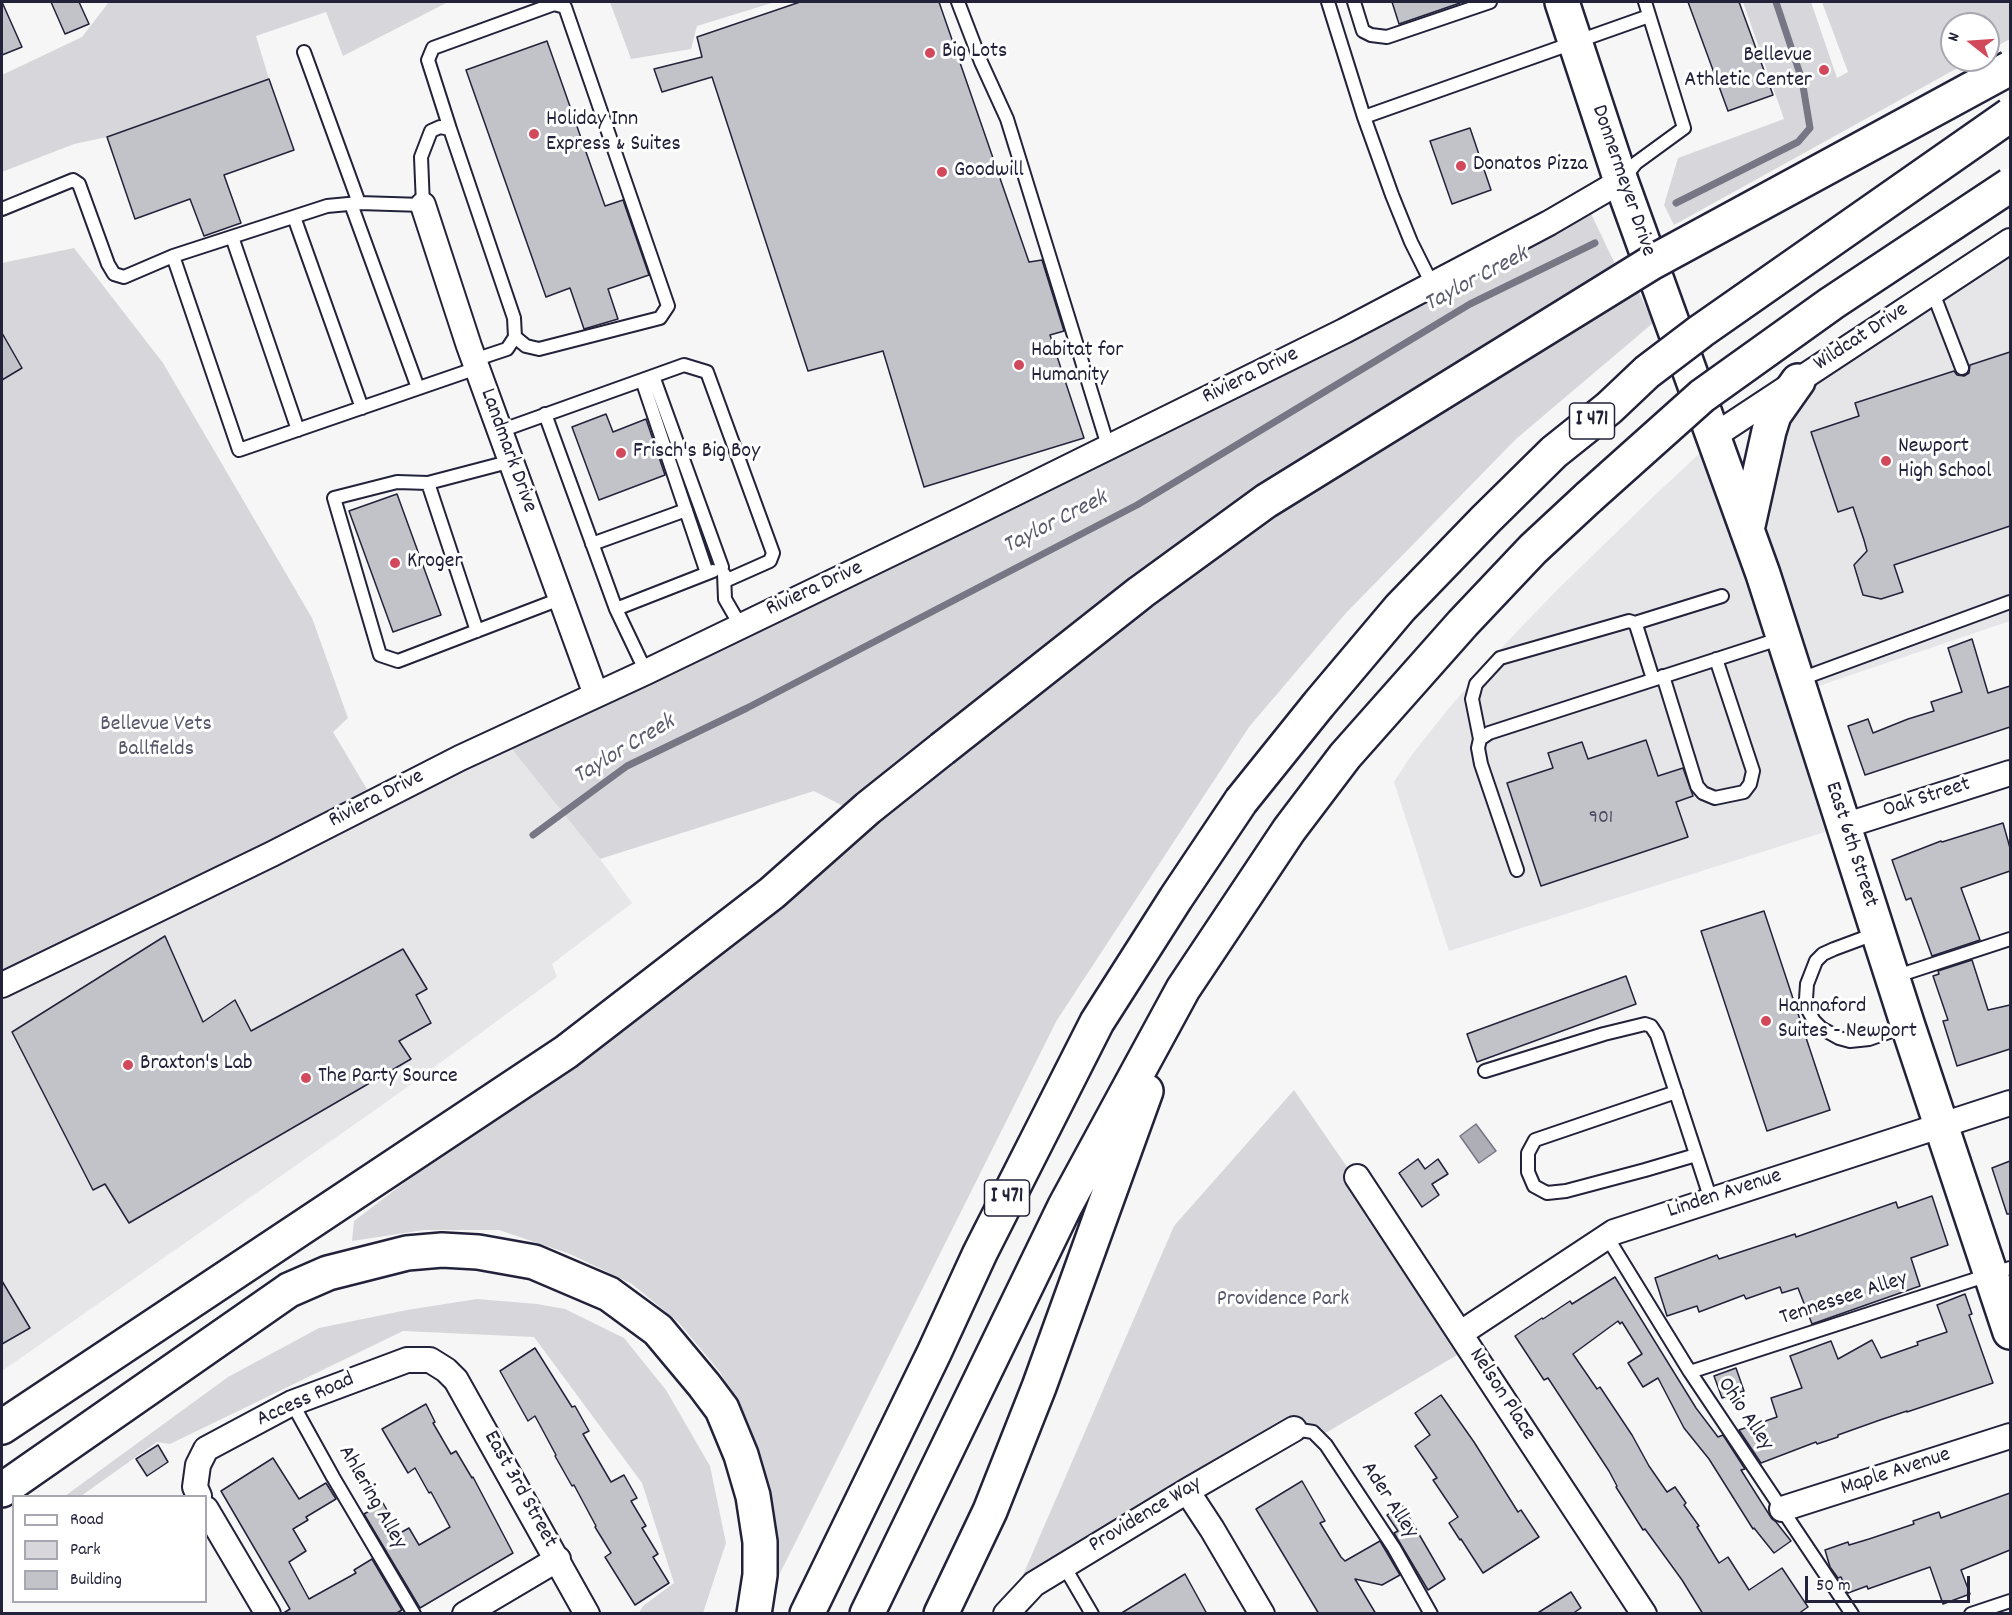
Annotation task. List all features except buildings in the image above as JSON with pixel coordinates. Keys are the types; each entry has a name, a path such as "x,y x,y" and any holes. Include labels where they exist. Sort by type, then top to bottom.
{"main road":[{"name":"Donnermeyer Drive","path":"1562,2 1621,181 1686,359"},
{"path":"2,1427 566,1052 772,893 868,808 1141,592 1275,496 1651,263 2010,68"},
{"name":"I 471","path":"807,1614 1006,1199 1097,1022 1241,801 1400,608 1554,453 1609,408 1647,372 1701,331 2010,115"},
{"name":"I 471","path":"867,1614 1065,1206 1183,989 1289,830 1345,756 1463,623 1533,549 1702,396 1832,303 2010,185"},
{"name":"East 6th Street","path":"1686,359 1784,637 1941,1125 2000,1271 2010,1332"},
{"path":"1747,530 1774,415 1798,381"},
{"path":"941,1614 990,1511 1039,1387 1183,989"},
{"path":"2,1490 289,1290 328,1272 406,1253 442,1250 478,1252 534,1262 609,1294 658,1330 704,1385 722,1409 741,1455 753,1496 760,1542 760,1575 754,1614"}],"street":[{"name":"Riviera Drive","path":"2,985 272,854 460,758 646,672 1344,331 1549,223 1621,181"},
{"name":"Landmark Drive","path":"423,205 475,364 596,695"},
{"name":"Wildcat Drive","path":"1714,436 2010,241"},
{"name":"Oak Street","path":"1844,826 2010,773"},
{"name":"Linden Avenue","path":"1461,1333 1607,1237 1634,1225 2010,1103"},
{"name":"Nelson Place","path":"1357,1177 1644,1614"},
{"name":"Access Road","path":"197,1492 198,1465 206,1449 292,1403 407,1360 430,1360 446,1370"},
{"name":"East 3rd Street","path":"446,1370 456,1380 587,1614"},
{"name":"Providence Way","path":"1006,1614 1034,1584 1294,1429"},
{"name":"Maple Avenue","path":"1782,1509 2010,1436"},
{"path":"1187,1491 1262,1614"},
{"path":"207,1511 268,1614"},
{"path":"465,1614 558,1559"}],"lane":[{"path":"958,2 981,62 1008,119 1108,446"},
{"path":"1328,2 1364,117 1392,195 1411,242 1432,284"},
{"path":"1354,2 1363,31 1371,35 1387,37 1490,2"},
{"path":"1621,181 1636,163 1684,128 1645,2"},
{"path":"173,256 239,450 418,388 507,349 514,337 514,318 428,60 433,48 554,4 565,7 668,306 660,318 539,349 526,346 514,337"},
{"path":"1364,117 1649,15"},
{"path":"304,52 418,388"},
{"path":"2,209 73,180 77,181 108,264 114,274 124,277 173,256 327,206 423,205 420,158 431,131 440,127 450,129"},
{"path":"294,217 362,408"},
{"path":"232,237 298,430"},
{"path":"1933,293 1962,368"},
{"path":"500,431 684,365 707,372 772,553 770,561 725,581"},
{"path":"648,378 686,510 707,573"},
{"path":"648,378 722,567 726,598 740,625"},
{"path":"545,414 616,609 646,672"},
{"path":"512,461 428,483 397,482 334,498 380,655 398,661 560,599"},
{"path":"428,483 477,631"},
{"path":"592,544 686,510"},
{"path":"616,609 722,567"},
{"path":"1517,870 1481,764 1478,748 1480,739 1472,699 1476,684 1500,658 1629,621 1635,623 1722,596"},
{"path":"1797,680 2010,602"},
{"path":"1635,623 1658,678 1697,786 1703,794 1715,798 1744,792 1750,784 1753,771 1716,659"},
{"path":"1480,739 1489,733 1784,637"},
{"path":"1878,933 1834,949 1823,954 1816,961 1807,984 1808,1010 1821,1028 1850,1041 1869,1039 1908,1026"},
{"path":"1893,978 2010,939"},
{"path":"1485,1071 1604,1034 1645,1024 1651,1026 1657,1035 1711,1200"},
{"path":"1676,1092 1535,1140 1528,1153 1528,1172 1534,1186 1547,1193 1566,1191 1696,1155"},
{"name":"Ohio Alley","path":"1607,1237 1690,1372 1852,1614"},
{"name":"Tennessee Alley","path":"1690,1372 2000,1271"},
{"name":"Ahlering Alley","path":"292,1403 414,1614"},
{"name":"Ader Alley","path":"1294,1429 1313,1432 1326,1445 1394,1548 1431,1614"},
{"path":"1064,1566 1092,1614"},
{"path":"1971,1614 2010,1600"}],"shaded area":[{"path":"2010,241 2010,621 1801,692 1844,826 1449,951 1394,782 1410,757 1506,643 1557,590 1715,439 1747,528 1798,381"},
{"path":"503,738 600,859 632,903 552,964 557,977 388,1101 2,1371 2,985"},
{"path":"1476,1124 1496,1151 1479,1163 1460,1136"}],"green space":[{"path":"109,2 448,2 343,56 326,12 256,36 269,79 107,137 74,144 2,172 2,75 82,37"},
{"path":"610,2 775,2 697,26 691,49 631,59"},
{"path":"1743,2 1811,2 1837,78 1848,72 1822,2 2010,2 2010,39 2000,44 2000,12 1940,12 1940,72 1950,72 1674,225 1664,205 1678,158 1784,119"},
{"path":"1585,201 1615,264 1254,486 1273,514 1637,288 1653,323 1516,439 1346,613 1249,727 1057,1020 771,1591 771,1502 754,1439 720,1372 679,1323 632,1284 570,1254 499,1230 424,1230 352,1241 354,1221 876,823 814,791 600,859 503,738"},
{"name":"Bellevue Vets Ballfields","path":"74,248 163,363 312,618 348,718 333,732 374,801 2,985 2,263"},
{"name":"Providence Park","path":"1294,1090 1460,1331 1457,1355 1329,1431 1319,1436 1308,1430 1007,1612 1174,1226"},
{"path":"477,1299 537,1304 565,1309 624,1338 666,1390 710,1466 726,1543 703,1613 639,1613 643,1606 674,1583 642,1483 534,1337 403,1331 170,1444 157,1442 82,1495 66,1495 228,1377 319,1328 407,1310"}],"waterway":[{"name":"Taylor Creek","path":"1676,203 1798,142 1810,128 1802,80 1776,2"},
{"name":"Taylor Creek","path":"533,835 627,766 747,708 1137,505 1470,304 1595,243"}],"place":[{"name":"Big Lots","path":"930,53"},
{"name":"Bellevue Athletic Center","path":"1824,70"},
{"name":"Holiday Inn Express & Suites","path":"534,134"},
{"name":"Donatos Pizza","path":"1461,166"},
{"name":"Goodwill","path":"942,172"},
{"name":"Habitat for Humanity","path":"1019,365"},
{"name":"Frisch's Big Boy","path":"621,453"},
{"name":"Newport High School","path":"1886,461"},
{"name":"Kroger","path":"395,563"},
{"name":"Hannaford Suites - Newport","path":"1766,1021"},
{"name":"Braxton's Lab","path":"128,1065"},
{"name":"The Party Source","path":"306,1078"}]}
